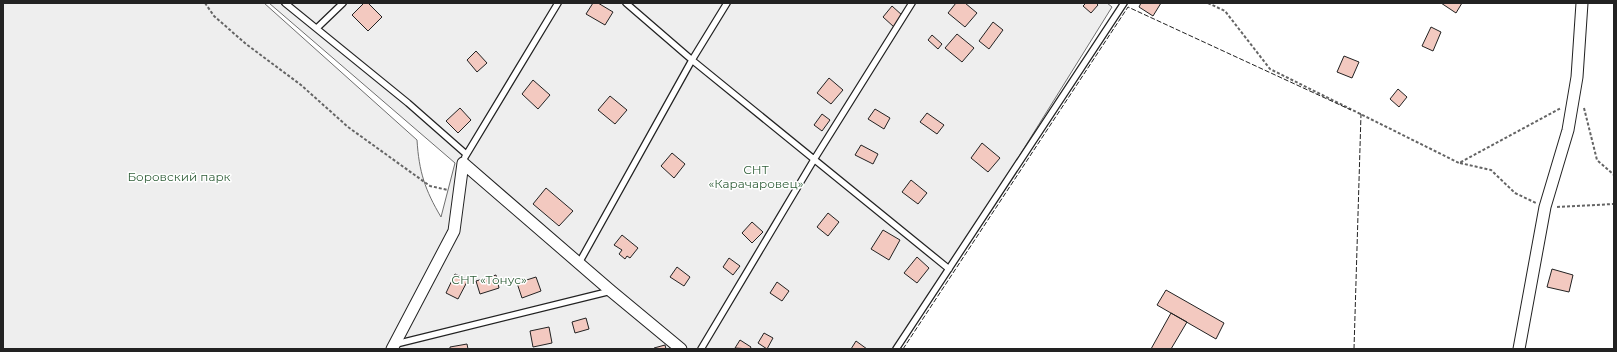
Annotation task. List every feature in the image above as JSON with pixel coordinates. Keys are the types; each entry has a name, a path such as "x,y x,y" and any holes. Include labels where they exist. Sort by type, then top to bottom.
{"street":[{"path":"1519,349 1545,207 1568,130 1577,77 1582,3"},
{"path":"394,347 454,232 464,159"},
{"path":"464,159 579,263 681,349"}],"lane":[{"path":"285,3 408,103 464,159 558,3"},
{"path":"317,28 343,3"},
{"path":"626,3 692,60 949,269"},
{"path":"579,263 692,60 728,3"},
{"path":"701,349 814,158 912,3"},
{"path":"896,349 1124,3"},
{"path":"394,347 611,291"}],"path":[{"path":"205,3 214,16 241,40 301,85 348,128 430,186 459,193"},
{"path":"1208,3 1226,11 1270,69 1459,163 1491,170 1515,193 1545,207 1614,204"},
{"path":"1459,163 1573,102"},
{"path":"1584,107 1597,160 1614,175"}],"green space":[{"path":"3,3 264,3 417,140 421,171 427,189 441,217 455,163 269,3 1107,3 1112,7 899,349 3,349"}],"building":[{"path":"364,3 368,3 382,17 368,31 352,15"},
{"path":"593,3 598,3 613,12 605,25 586,14"},
{"path":"956,3 965,3 977,13 965,27 948,13"},
{"path":"1086,3 1096,3 1098,5 1091,13 1083,6"},
{"path":"1141,3 1161,3 1153,16 1139,7"},
{"path":"1441,3 1462,3 1456,13"},
{"path":"892,6 903,16 894,27 883,17"},
{"path":"993,22 1003,30 989,49 979,41"},
{"path":"1431,27 1441,32 1433,51 1422,46"},
{"path":"957,34 974,48 962,62 945,48"},
{"path":"932,35 942,44 938,49 928,40"},
{"path":"476,51 487,63 477,72 467,60"},
{"path":"1344,56 1359,62 1352,78 1337,72"},
{"path":"829,78 843,90 831,104 817,93"},
{"path":"533,80 550,95 538,109 522,94"},
{"path":"1398,89 1407,97 1399,107 1390,99"},
{"path":"610,96 627,110 615,124 598,110"},
{"path":"460,108 471,120 458,133 446,121"},
{"path":"875,109 890,118 884,129 868,119"},
{"path":"927,113 944,125 937,134 920,122"},
{"path":"822,114 830,120 822,131 814,125"},
{"path":"982,143 1000,158 988,172 971,158"},
{"path":"861,145 878,154 873,164 855,155"},
{"path":"672,153 685,164 674,178 661,166"},
{"path":"911,180 927,193 918,204 902,192"},
{"path":"546,188 573,211 559,226 533,204"},
{"path":"828,213 839,222 828,236 817,227"},
{"path":"752,222 763,232 752,243 742,233"},
{"path":"883,230 900,240 889,260 871,249"},
{"path":"622,235 638,248 630,258 627,256 625,259 619,254 622,250 614,245"},
{"path":"917,257 929,268 917,283 904,273"},
{"path":"729,258 740,266 733,275 723,267"},
{"path":"677,267 690,277 684,286 670,277"},
{"path":"1552,269 1573,275 1569,292 1547,287"},
{"path":"455,274 468,280 458,299 446,293"},
{"path":"496,275 499,288 480,294 476,281"},
{"path":"536,277 541,291 522,298 517,283"},
{"path":"777,282 789,291 782,301 770,293"},
{"path":"1166,290 1224,323 1216,339 1157,305"},
{"path":"1171,313 1187,322 1171,349 1151,349"},
{"path":"586,318 589,329 575,333 572,322"},
{"path":"549,327 552,343 533,347 530,331"},
{"path":"764,333 773,338 767,349 758,343"},
{"path":"740,340 751,347 750,349 735,348"},
{"path":"856,341 867,349 851,349"},
{"path":"467,344 468,349 450,349 450,347"},
{"path":"665,345 666,349 654,348"}],"fence":[{"path":"903,349 1128,7 1351,110"},
{"path":"1354,349 1361,114 1358,113"}],"park label":[{"name":"Боровский парк","path":"179,176"},
{"name":"СНТ «Карачаровец»","path":"756,176"},
{"name":"СНТ «Тонус»","path":"489,279"}]}
